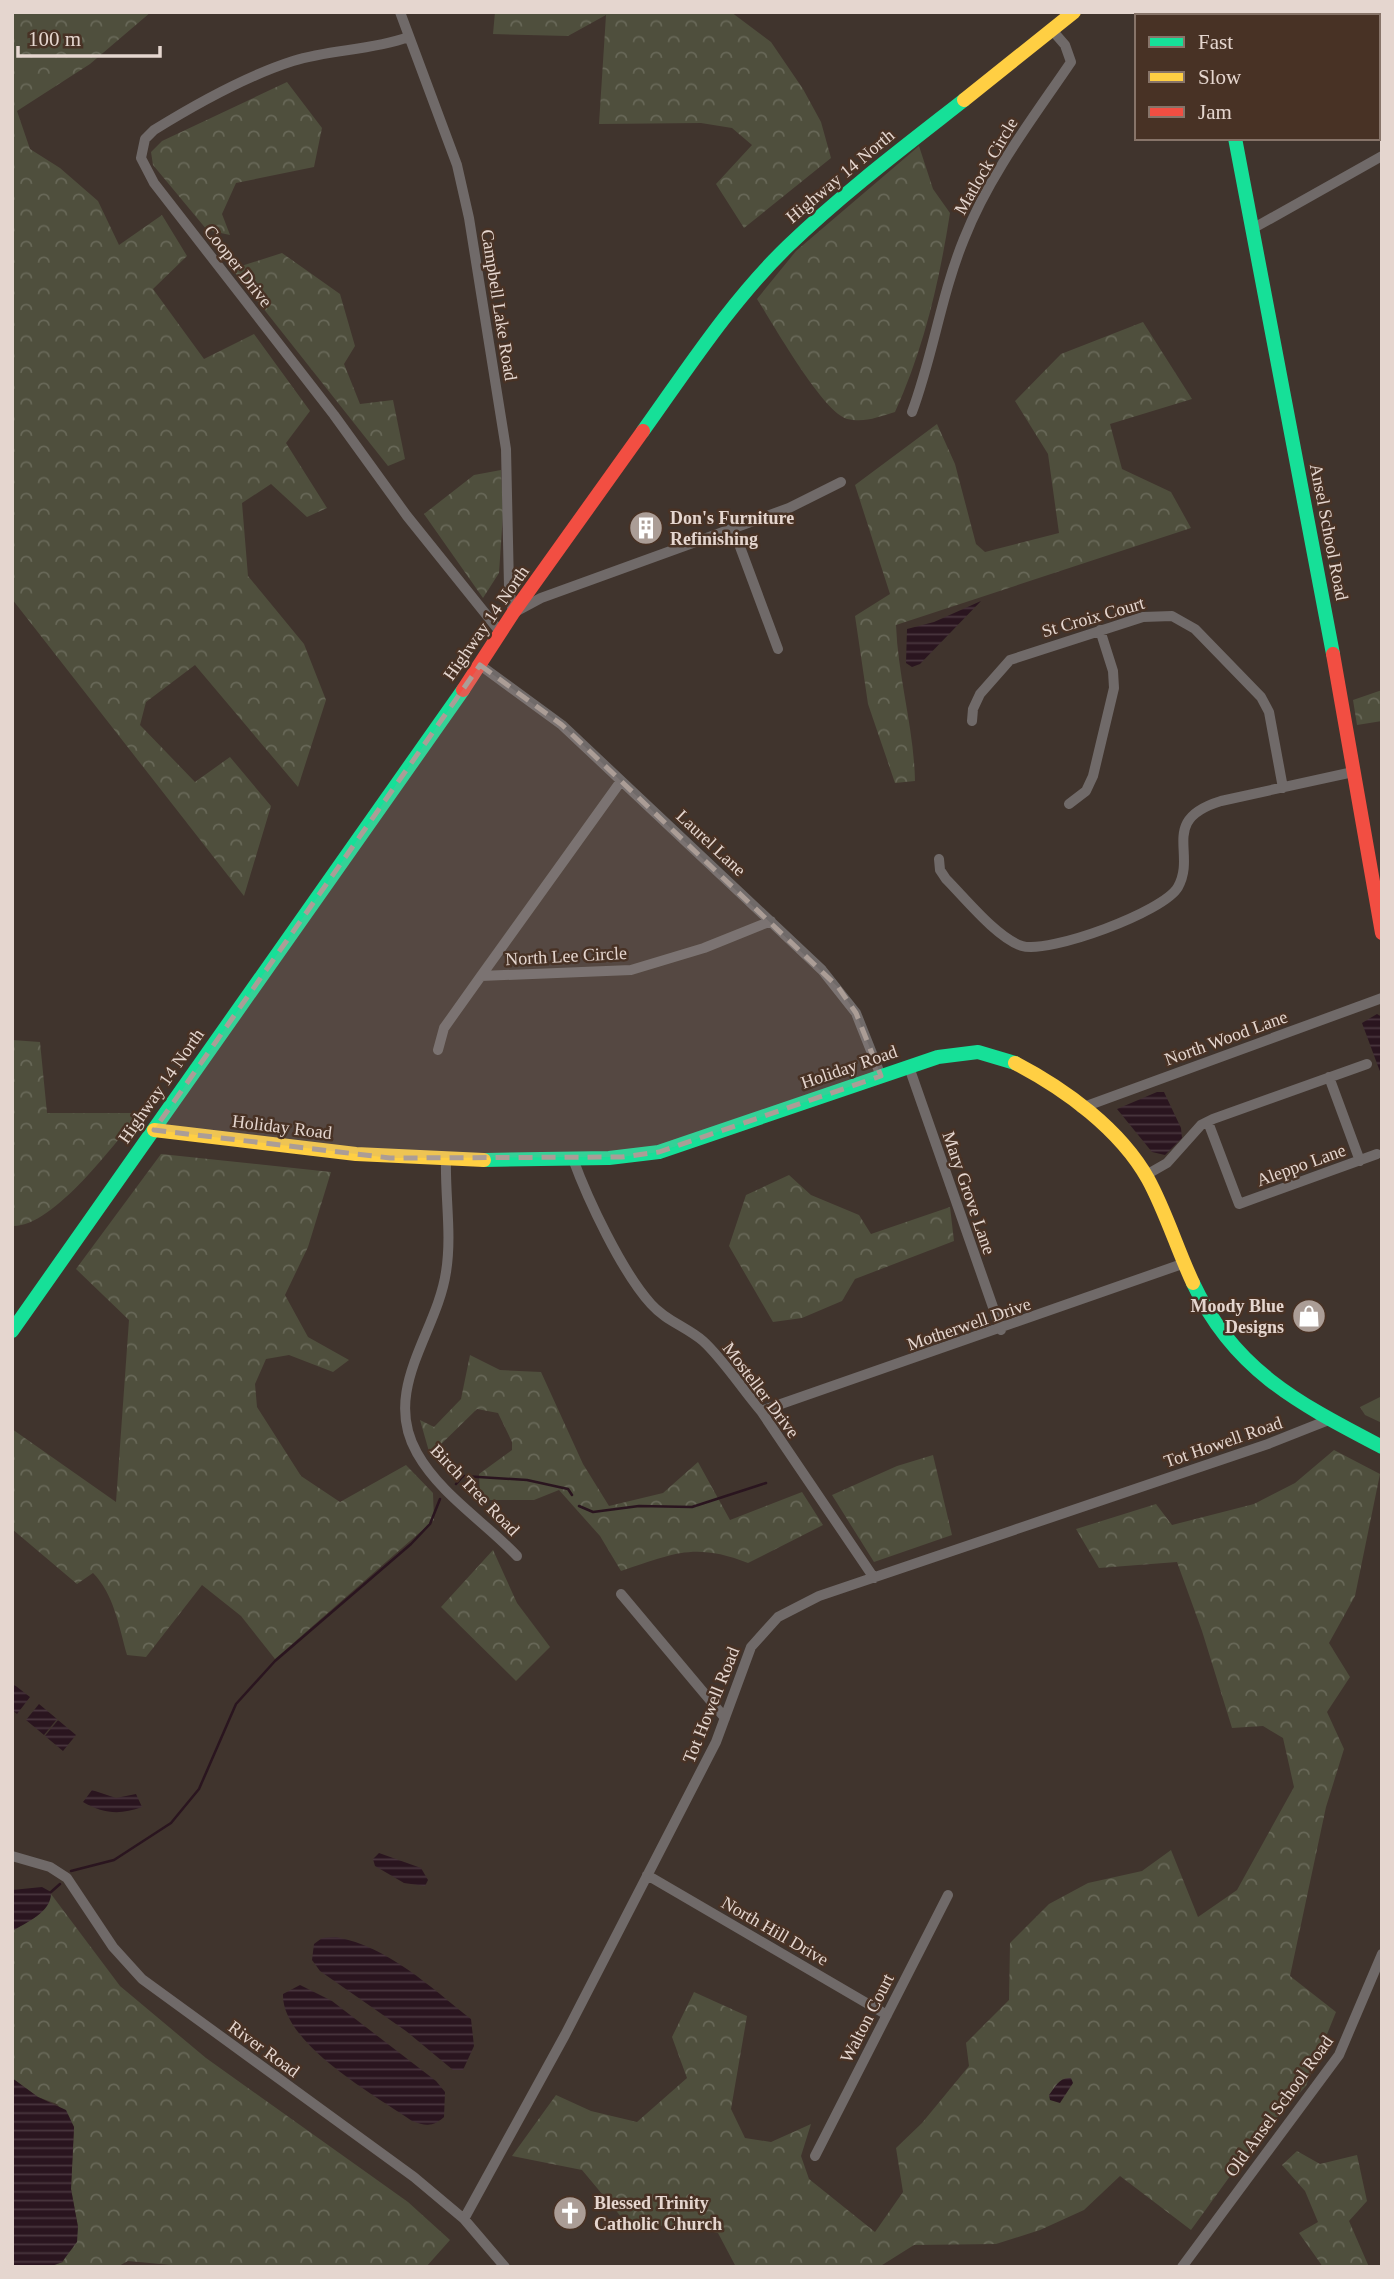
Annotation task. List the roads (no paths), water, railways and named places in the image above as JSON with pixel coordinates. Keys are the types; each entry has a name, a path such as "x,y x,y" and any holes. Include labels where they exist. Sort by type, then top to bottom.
{"street":[{"name":"Campbell Lake Road","path":"400,12 457,165 470,218 506,449 509,587 513,613"},
{"name":"Highway 14 North","path":"12,1331 480,665 513,613 711,336 786,248 862,180 1074,12"},
{"name":"Matlock Circle","path":"912,412 935,344 953,270 973,216 996,175 1072,62 1065,45 1052,30"},
{"name":"Cooper Drive","path":"408,37 373,49 310,57 280,66 154,130 145,139 141,158 154,183 334,415 407,516 501,633"},
{"name":"Ansel School Road","path":"1235,140 1382,933"},
{"path":"1252,229 1382,156"},
{"path":"513,613 541,598 733,528 812,497 841,482"},
{"path":"733,528 778,649"},
{"name":"St Croix Court","path":"972,721 974,704 1005,663 1025,653 1100,630 1158,615 1178,618 1190,624 1265,705 1283,788"},
{"path":"1069,804 1086,791 1093,776 1114,688 1113,671 1100,630"},
{"name":"Laurel Lane","path":"480,665 562,725 771,920 847,998 865,1031 881,1076"},
{"path":"939,859 940,870 946,879 1005,936 1023,946 1042,947 1163,903 1180,884 1183,833 1193,816 1210,804 1353,772"},
{"name":"North Lee Circle","path":"438,1050 444,1028 621,781"},
{"name":"North Lee Circle","path":"481,976 631,970 704,948 771,920"},
{"name":"North Wood Lane","path":"1081,1108 1382,998"},
{"name":"Holiday Road","path":"154,1130 353,1155 446,1160 573,1159 659,1152 958,1052 989,1053 1033,1073 1118,1138 1146,1175 1210,1317 1233,1348 1271,1381 1382,1447"},
{"path":"1146,1175 1167,1163 1208,1122 1367,1063"},
{"name":"Mary Grove Lane","path":"909,1067 1001,1330"},
{"path":"1329,1077 1360,1161"},
{"name":"Aleppo Lane","path":"1208,1122 1239,1204 1377,1154"},
{"name":"Mosteller Drive","path":"573,1159 594,1206 645,1298 663,1315 705,1342 761,1411 874,1578"},
{"name":"Birch Tree Road","path":"446,1160 446,1272 435,1315 409,1373 405,1398 408,1433 430,1471 517,1556"},
{"name":"Motherwell Drive","path":"761,1411 1001,1330 1185,1263"},
{"name":"Tot Howell Road","path":"464,2219 570,2025 716,1742 747,1655 768,1625 797,1604 1268,1444 1331,1419"},
{"path":"621,1594 725,1717"},
{"name":"River Road","path":"12,1856 37,1861 71,1882 113,1947 142,1979 412,2175 464,2219 505,2267"},
{"name":"North Hill Drive","path":"647,1875 887,2015"},
{"name":"Walton Court","path":"815,2156 948,1895"},
{"name":"Old Ansel School Road","path":"1182,2267 1339,2055 1382,1954"}],"waterway":[{"path":"456,1484 463,1476 527,1480 568,1489 572,1495"},
{"path":"579,1506 593,1512 639,1506 692,1507 766,1483"},
{"path":"71,1871 114,1860 171,1823 199,1789 236,1704 275,1661 411,1544 430,1524 440,1499"},
{"path":"51,1892 60,1884"}],"place":[{"name":"Don's Furniture Refinishing","path":"646,528"},
{"name":"Moody Blue Designs","path":"1309,1316"},
{"name":"Blessed Trinity Catholic Church","path":"570,2213"}]}
